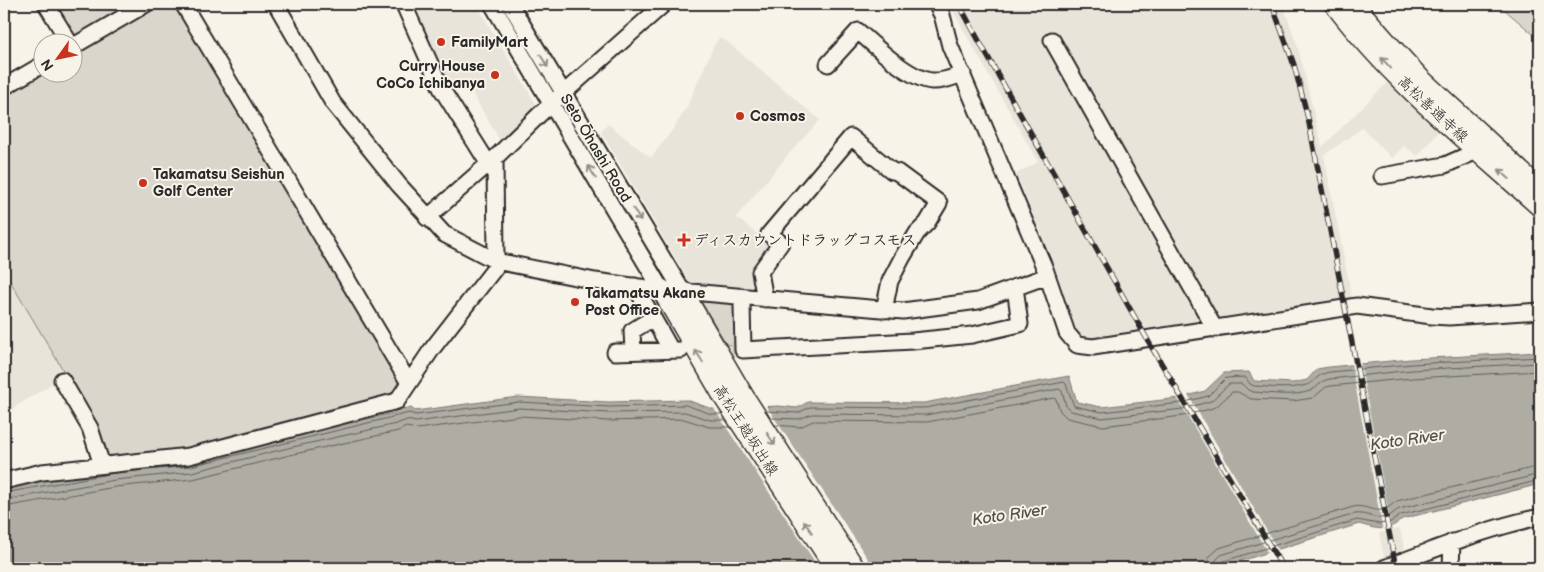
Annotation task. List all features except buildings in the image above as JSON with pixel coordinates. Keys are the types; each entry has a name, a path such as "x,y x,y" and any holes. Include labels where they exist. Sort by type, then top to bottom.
{"main road":[{"name":"高松善通寺線","path":"1334,4 1372,49 1409,88 1540,207"},
{"name":"高松善通寺線","path":"1354,4 1420,78 1540,189"},
{"name":"高松王越坂出線","path":"661,290 724,398 835,568"},
{"name":"高松王越坂出線","path":"683,292 745,398 855,568"}],"street":[{"path":"46,4 63,32"},
{"path":"82,40 129,8 146,4"},
{"path":"183,4 409,384"},
{"path":"276,4 333,103 427,218 444,234 496,261 595,281 661,290 903,311 978,301 1047,276"},
{"path":"4,481 42,472 189,456 397,400 432,349 495,268 496,261 491,160 441,88 404,5 406,4"},
{"name":"Seto Ōhashi Road","path":"492,4 661,290"},
{"name":"Seto Ōhashi Road","path":"510,4 683,292"},
{"path":"427,218 551,104 664,4"},
{"path":"936,4 942,15 950,46 1047,276 1067,333 1077,345 1093,347 1357,306 1449,317 1540,311"},
{"path":"828,64 858,31 903,69 931,81 948,79 963,74"},
{"path":"1052,40 1215,329"},
{"path":"5,82 32,69"},
{"path":"765,299 760,272 781,244 769,234 850,137 892,171 939,203 927,223 917,233 890,281 884,310"},
{"path":"1382,176 1445,165 1470,154 1474,147"},
{"path":"615,352 676,350 653,318 635,286"},
{"path":"743,297 739,350 913,341 972,335 1020,324 1015,287"},
{"path":"633,351 632,331 653,318"},
{"path":"62,380 90,428 102,465"},
{"path":"1384,568 1506,524 1540,517"},
{"path":"1451,568 1452,542"}],"shaded area":[{"path":"65,4 118,4 117,12 82,32 67,32 54,10"},
{"name":"Takamatsu Seishun Golf Center","path":"161,4 178,4 398,379 398,388 393,397 187,451 108,458 66,375 4,271 4,96 32,80 32,82 82,82 82,51"},
{"path":"415,4 476,4 539,109 502,144 466,83 450,95 409,9"},
{"path":"949,4 1283,4 1299,51 1322,147 1388,82 1439,131 1418,156 1404,146 1392,158 1362,128 1324,155 1352,299 1092,341 1077,332 1051,257 1016,174 1038,162"},
{"path":"1498,4 1540,4 1540,40"},
{"path":"719,38 725,40 820,120 736,217 773,247 762,294 693,288 601,132 608,124 651,158 687,107 714,45"},
{"path":"4,271 66,375 4,414"},
{"path":"701,301 734,303 738,308 738,340 734,345 727,345"},
{"path":"1400,529 1405,553 1385,561 1379,533"}],"water":[{"name":"Koto River","path":"1540,352 1540,484 1402,519 1387,528 1382,529 1359,524 1218,568 4,568 4,489 26,483 285,437 394,413 397,409 411,408 415,411 518,397 609,402 687,400 712,409 779,406 797,408 808,402 924,403 1069,376 1077,402 1101,407 1180,398 1205,391 1224,373 1249,372 1254,381 1293,383 1307,380 1317,369 1329,367 1411,359"}],"pier":[{"path":"1360,362 1392,530 1383,531 1351,363"},
{"path":"1187,393 1279,552 1269,555 1176,396"},
{"path":"765,404 874,568 819,568 713,407"}],"tunnel":[{"path":"708,350 734,350"}],"railway":[{"path":"959,4 1151,346 1283,568"},
{"path":"1272,4 1294,65 1308,118 1396,568"}],"place":[{"name":"FamilyMart","path":"441,42"},
{"name":"Curry House CoCo Ichibanya","path":"495,75"},
{"name":"Cosmos","path":"740,116"},
{"name":"Takamatsu Seishun Golf Center","path":"143,183"},
{"name":"ディスカウントドラッグコスモス","path":"684,240"},
{"name":"Takamatsu Akane Post Office","path":"575,302"}]}
